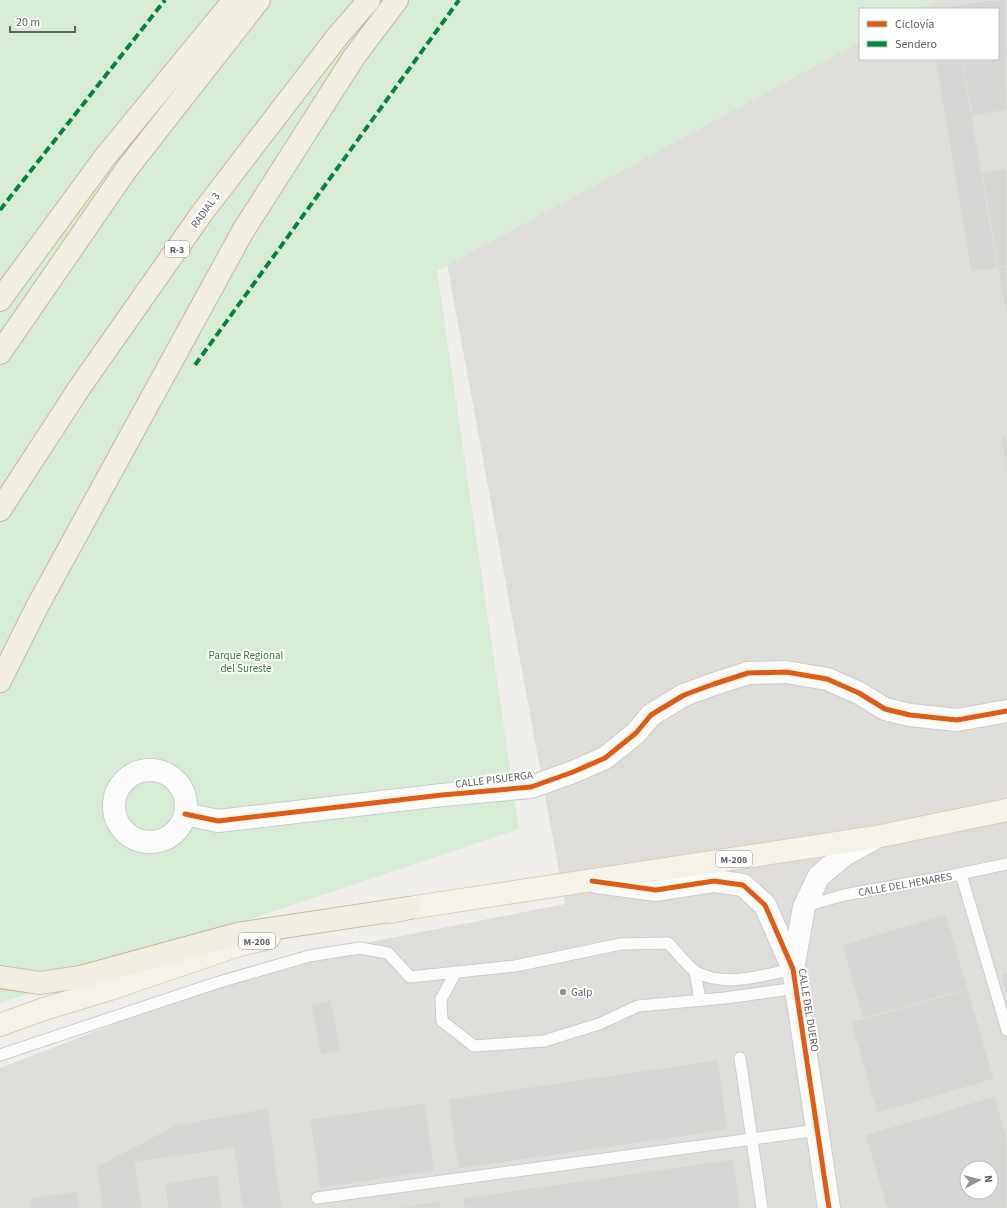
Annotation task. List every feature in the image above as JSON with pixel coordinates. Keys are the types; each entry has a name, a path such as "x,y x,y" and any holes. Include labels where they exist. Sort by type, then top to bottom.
{"highway":[{"path":"0,300 105,157 234,0"},
{"path":"0,353 126,170 259,0"},
{"name":"RADIAL 3","path":"0,510 80,387 202,213 337,37 369,0"},
{"path":"0,681 38,605 243,231 354,57 397,0"},
{"path":"0,977 40,983 80,977 237,934 409,908"}],"main road":[{"name":"M-208","path":"0,1025 239,945 409,908 876,837 1007,810"},
{"name":"M-208","path":"0,1040 110,989"}],"street":[{"name":"CALLE PISUERGA","path":"185,814 218,821 442,795 531,787 573,772 605,758 636,734 651,715 684,695 748,673 786,672 827,679 859,693 885,709 910,714 957,720 1007,711"},
{"name":"CALLE DEL DUERO","path":"795,979 804,907 819,876 844,855 876,837"},
{"name":"CALLE DEL DUERO","path":"592,881 656,890 714,881 743,886 765,905 795,979 829,1208"}],"lane":[{"name":"CALLE DEL HENARES","path":"804,907 844,895 961,874 1007,864"},
{"path":"961,874 1007,1030"},
{"path":"0,1054 216,983 310,956 360,948 388,953 410,977 515,966 621,944 668,943 696,971 721,980 752,978 795,979"},
{"path":"696,971 700,1000"},
{"path":"456,972 441,999 442,1021 474,1046 544,1041 599,1024 638,1006 700,1000 795,979"},
{"path":"740,1058 762,1208"},
{"path":"317,1198 818,1130"}],"shaded area":[{"path":"909,0 1007,0 1007,1208 0,1208 0,1068 283,959 565,904 445,253 859,28 859,60 999,60 999,8 894,8"}],"green space":[{"name":"Parque Regional del Sureste","path":"0,0 937,0 922,8 859,8 859,43 437,271 519,829 0,1003"}],"building":[{"path":"988,0 1006,0 1007,110 972,116 962,60 999,60 999,8 954,8 953,6"},
{"path":"935,60 962,60 998,268 971,272"},
{"path":"1007,168 1007,266 998,268 982,172"},
{"path":"1007,266 1007,320 998,268"},
{"path":"1007,436 1007,475 1001,437"},
{"path":"946,914 968,989 863,1019 842,945"},
{"path":"1007,972 1007,996 1001,974"},
{"path":"968,989 994,1079 877,1113 851,1022"},
{"path":"331,1000 341,1051 321,1055 311,1004"},
{"path":"718,1060 728,1130 458,1169 448,1099"},
{"path":"995,1096 1007,1139 1007,1208 887,1208 865,1135"},
{"path":"425,1103 435,1171 320,1188 310,1119"},
{"path":"268,1108 282,1208 242,1208 234,1148 135,1162 142,1208 102,1208 96,1167 176,1125"},
{"path":"733,1159 740,1208 464,1208 463,1198"},
{"path":"218,1175 222,1208 168,1208 165,1183"},
{"path":"78,1191 80,1208 31,1208 30,1198"},
{"path":"440,1201 441,1208 393,1208"}],"marked path":[{"path":"0,210 165,0"},
{"path":"195,365 459,0"}],"cycle path":[{"path":"185,814 218,821 442,795 531,787 573,772 605,758 636,733 651,715 684,695 748,673 786,672 827,679 859,693 885,709 910,715 957,720 1007,711"},
{"path":"592,881 656,890 714,881 743,885 765,905 793,969 829,1208"}],"place":[{"name":"Galp","path":"563,992"}]}
